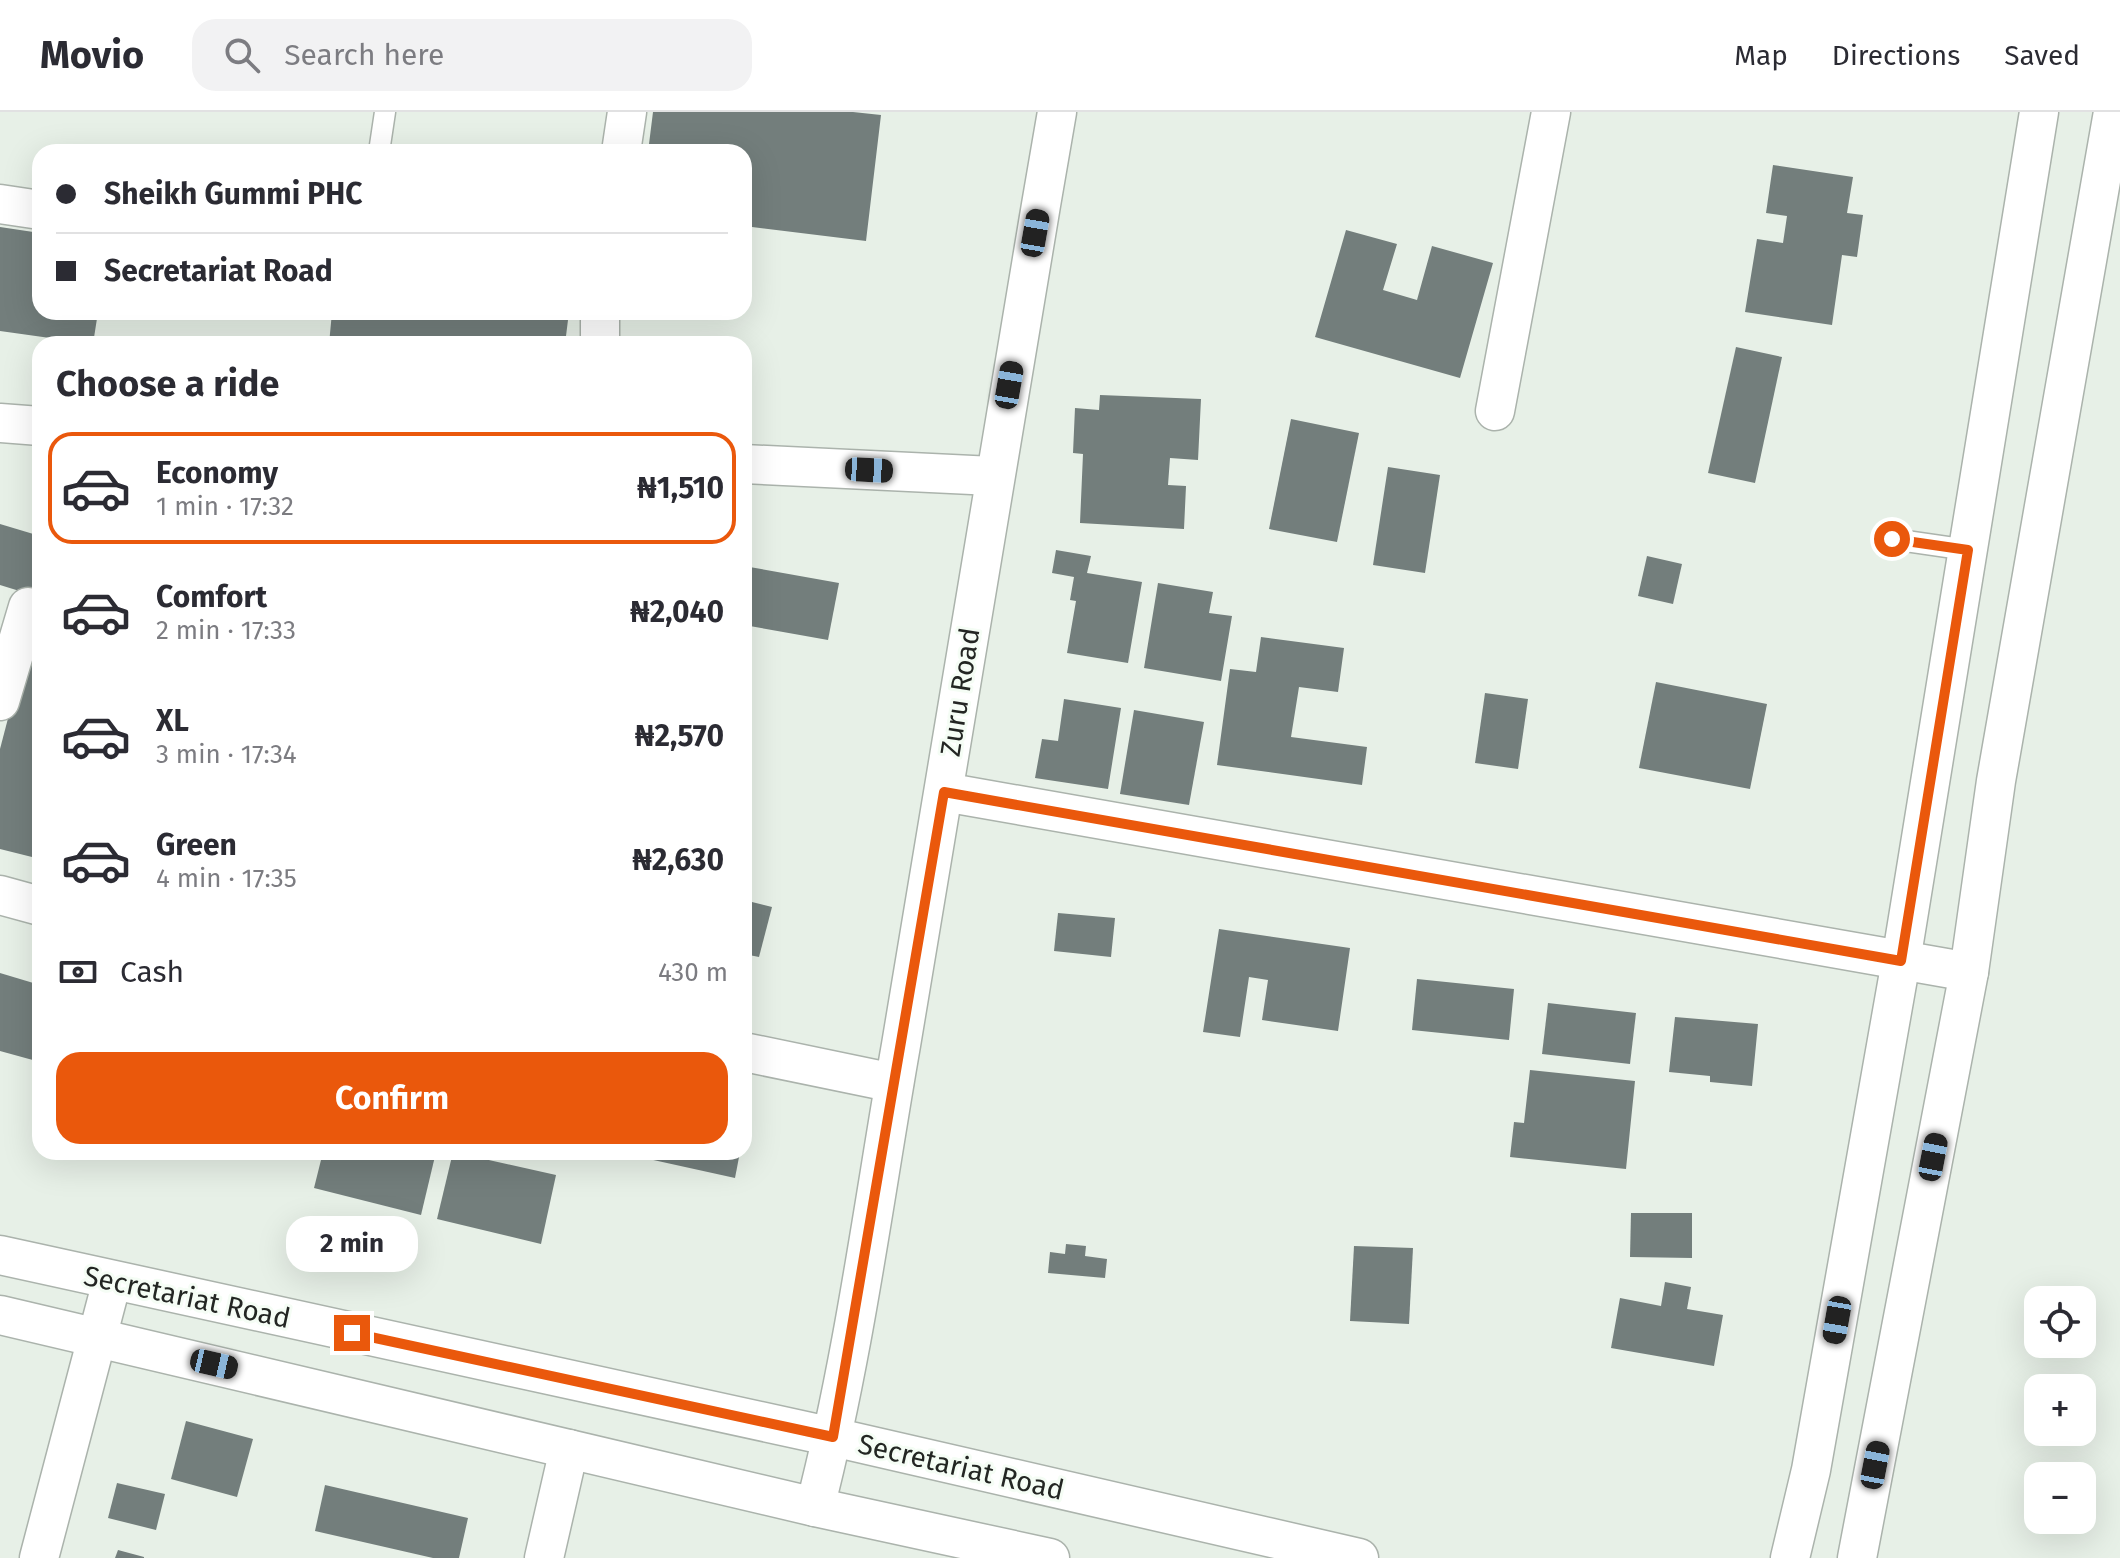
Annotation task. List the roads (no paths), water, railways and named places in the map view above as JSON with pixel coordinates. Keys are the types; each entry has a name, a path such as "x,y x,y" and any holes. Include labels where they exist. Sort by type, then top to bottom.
{"street":[{"path":"622,144 627,112"},
{"name":"Zuru Road","path":"815,1507 833,1437 944,792 993,476 1057,112"},
{"path":"1495,411 1551,112"},
{"path":"1790,1558 1811,1470 1901,961 2039,112"},
{"path":"1857,1558 1969,972 1998,765 2113,112"},
{"path":"0,204 32,209"},
{"path":"0,423 32,425"},
{"path":"752,464 993,476"},
{"path":"0,701 28,607 32,608"},
{"path":"944,792 1969,972"},
{"path":"0,895 32,904"},
{"path":"752,1054 894,1083"},
{"name":"Secretariat Road","path":"0,1255 833,1437 1359,1558"},
{"path":"39,1558 112,1281"},
{"name":"Secretariat Road","path":"0,1315 815,1507 1050,1558"},
{"path":"544,1558 569,1449"}],"lane":[{"path":"380,144 385,112"},
{"path":"1892,539 1968,550"}]}
